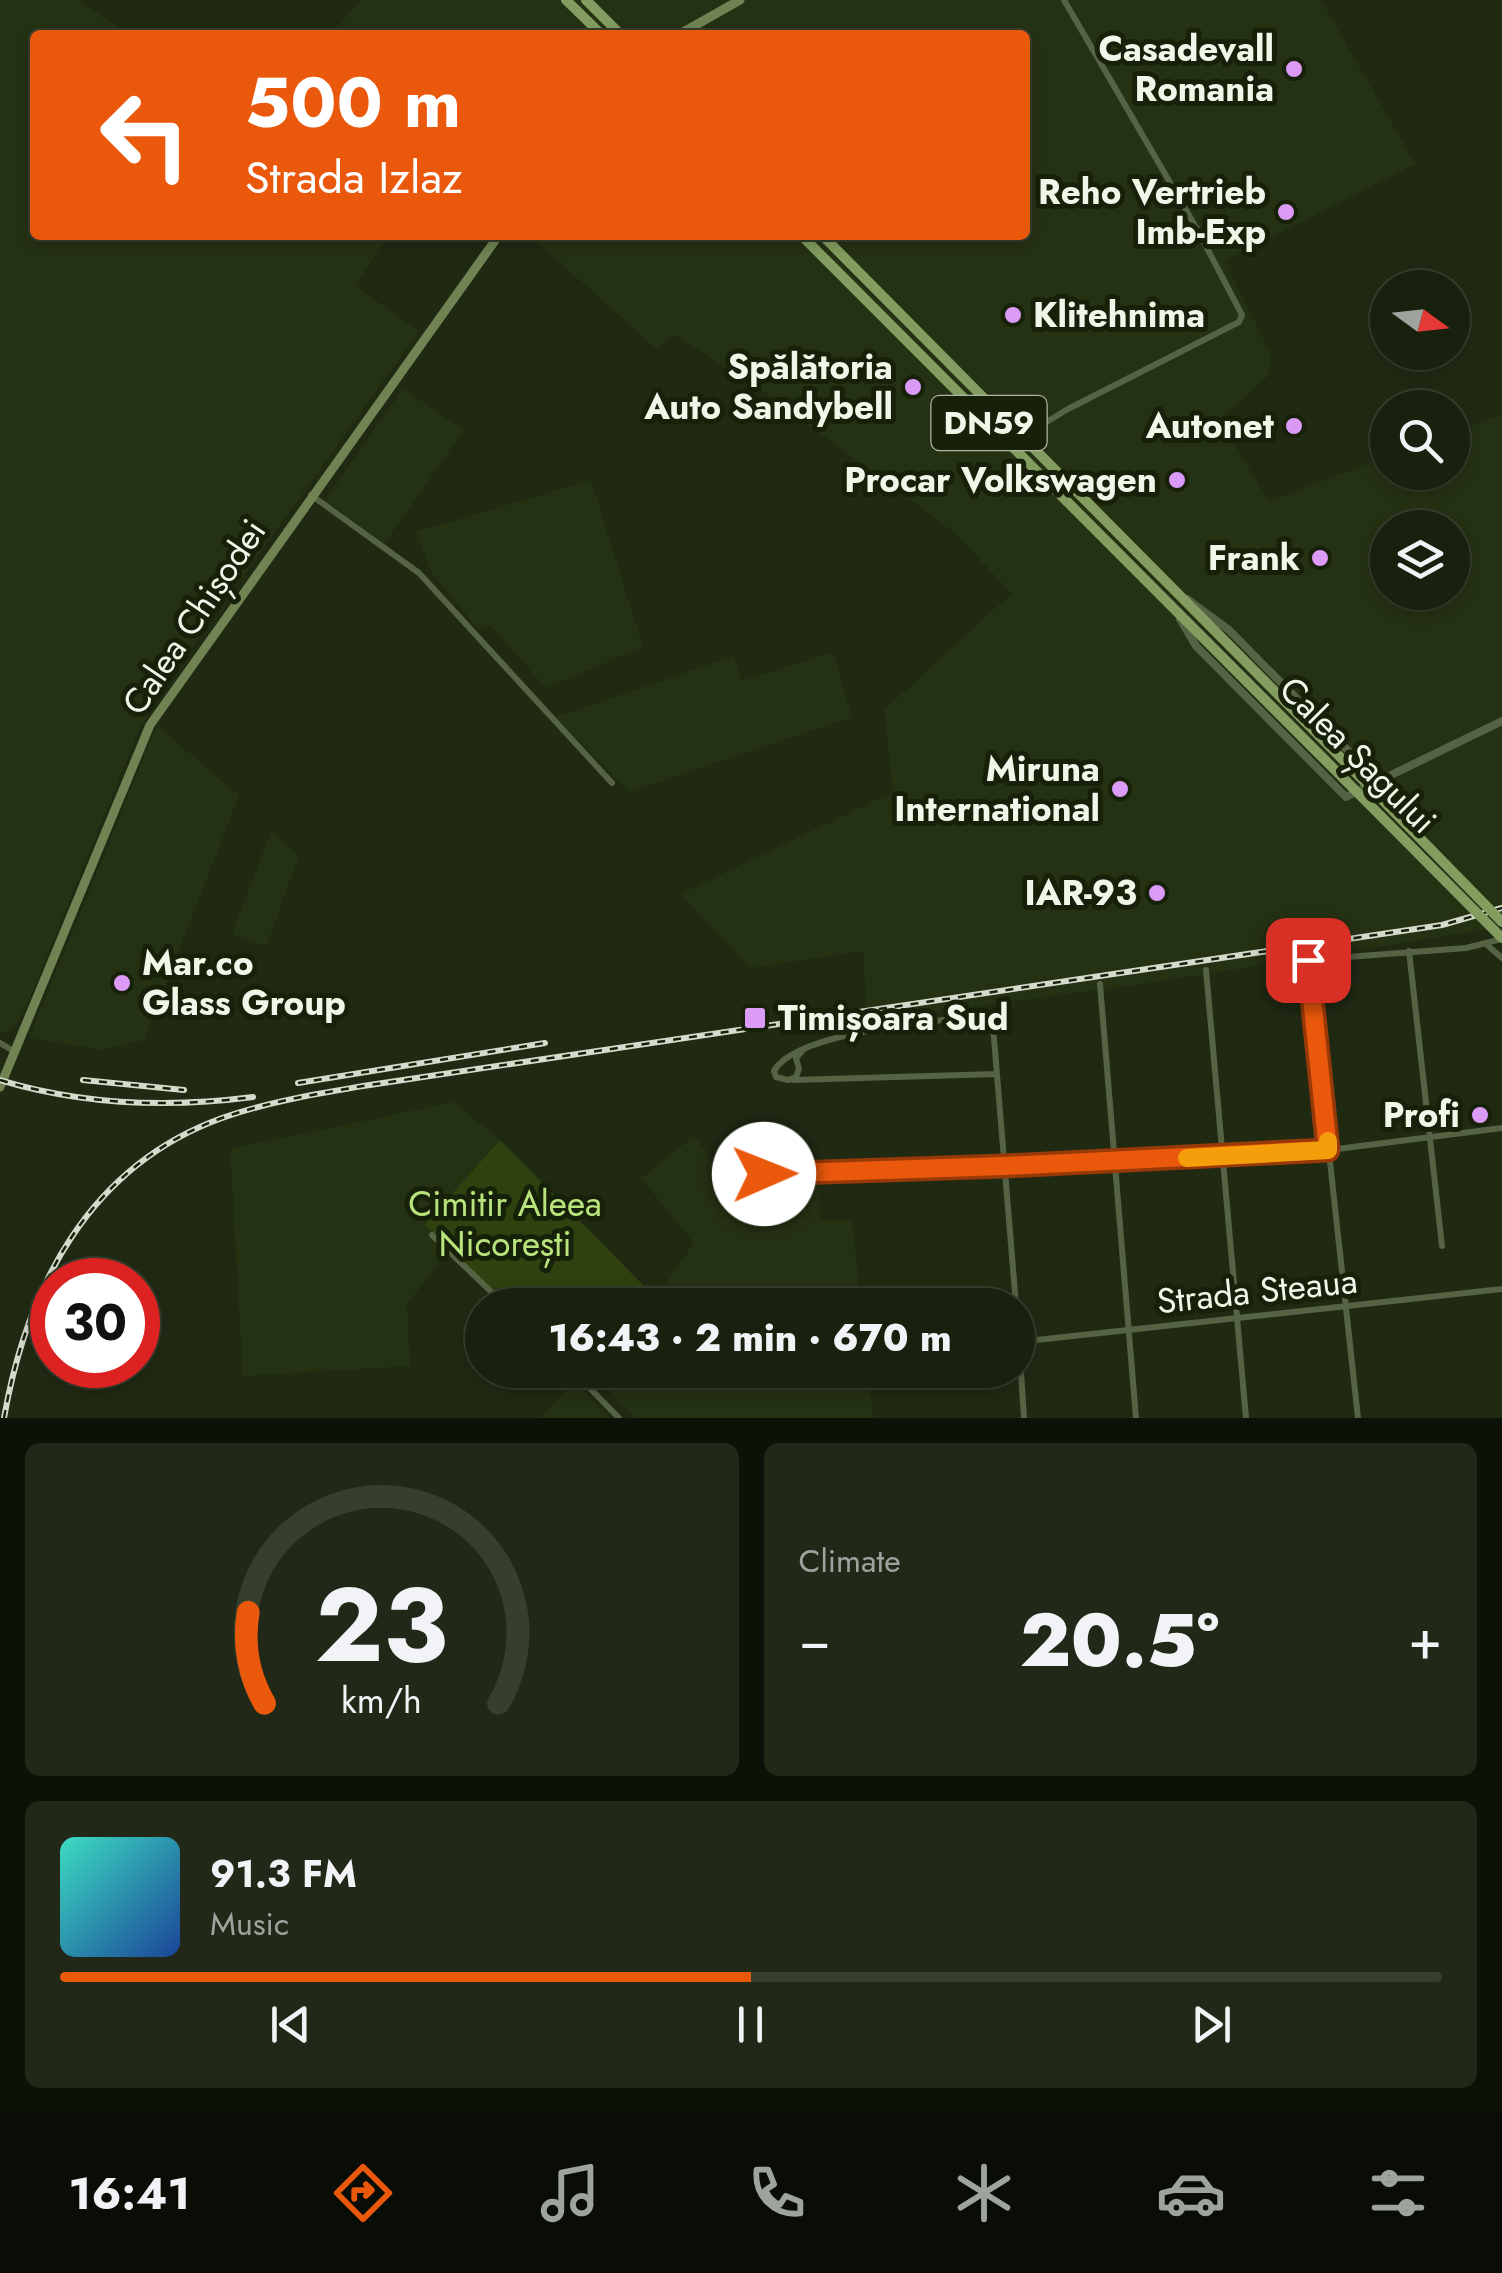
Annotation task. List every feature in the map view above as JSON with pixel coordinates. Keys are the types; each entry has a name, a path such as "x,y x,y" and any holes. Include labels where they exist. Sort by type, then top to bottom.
{"main road":[{"path":"566,0 597,30"},
{"path":"586,0 617,30"},
{"path":"687,30 740,0"},
{"name":"Calea Chișodei","path":"0,1086 150,725 495,240"},
{"name":"Calea Șagului","path":"806,240 1176,610 1502,922"},
{"name":"Calea Șagului","path":"827,240 1177,594 1502,938"}],"street":[{"path":"1015,432 1040,426 1242,319 1198,228 1064,0"},
{"path":"1031,448 1040,426"},
{"path":"311,495 419,572 612,783"},
{"name":"Calea Șagului","path":"1176,610 1196,646 1346,797 1379,782 1229,630 1206,610 1177,594"},
{"path":"1379,782 1502,720"},
{"name":"Calea Șagului","path":"1328,1150 1308,960 1466,948 1502,938"},
{"path":"1486,944 1502,958"},
{"path":"1410,951 1442,1246"},
{"path":"1206,970 1246,1418"},
{"path":"1100,984 1136,1418"},
{"path":"997,1074 790,1080 780,1080 774,1074 776,1066 784,1060 839,1036 992,1014 997,1074 1004,1166 1015,1288"},
{"path":"0,1043 16,1053"},
{"path":"790,1080 797,1076 797,1057 803,1050"},
{"path":"784,1060 790,1059 807,1079"},
{"path":"733,1175 1328,1150 1502,1128"},
{"path":"1328,1150 1358,1418"},
{"path":"432,1235 487,1288"},
{"name":"Strada Steaua","path":"1035,1340 1502,1289"},
{"path":"590,1388 619,1418"},
{"path":"1022,1388 1024,1418"}],"shaded area":[{"path":"0,0 77,0 123,30 30,30 30,240 386,240 355,286 419,331 164,687 140,728 25,1010 14,1028 0,1033"},
{"path":"361,0 1321,0 1415,164 1225,261 1271,355 1268,376 1220,419 1269,502 1370,463 1370,490 1470,490 1470,425 1502,415 1502,927 1142,984 867,1021 863,951 751,968 680,894 893,792 884,710 1012,593 952,531 759,388 673,334 657,349 535,240 1030,240 1030,30 334,30"},
{"path":"403,389 464,430 384,544 325,500"},
{"path":"591,480 643,647 546,688 491,626 479,630 432,573 416,532"},
{"path":"833,652 852,717 629,792 556,717 734,656 741,681"},
{"path":"157,725 239,796 144,1040 102,1050 29,1038"},
{"path":"271,831 299,856 266,947 232,934"},
{"path":"454,1102 500,1140 424,1225 450,1249 407,1304 410,1366 243,1376 230,1149"},
{"path":"694,1136 725,1179 821,1176 820,1220 852,1220 859,1288 662,1288 694,1243 641,1178"},
{"path":"569,1388 581,1388 610,1418 540,1418"},
{"path":"606,1388 870,1388 873,1418 635,1418"}],"green space":[{"name":"Cimitir Aleea Nicorești","path":"500,1140 644,1286 492,1288 424,1225"}],"railway":[{"path":"4,1418 29,1323 48,1278 72,1237 101,1199 135,1167 175,1139 222,1118 274,1103 363,1086 1442,925 1502,908"},
{"path":"298,1083 545,1043"},
{"path":"0,1080 63,1095 126,1102 253,1097"},
{"path":"83,1080 184,1090"}],"slow traffic":[{"path":"1187,1158 1328,1150 1328,1141"}],"place":[{"name":"Casadevall Romania","path":"1294,69"},
{"name":"Reho Vertrieb Imb-Exp","path":"1286,212"},
{"name":"Klitehnima","path":"1013,315"},
{"name":"Spălătoria Auto Sandybell","path":"913,387"},
{"name":"Autonet","path":"1294,426"},
{"name":"Procar Volkswagen","path":"1177,480"},
{"name":"Frank","path":"1320,558"},
{"name":"Miruna International","path":"1120,789"},
{"name":"IAR-93","path":"1157,893"},
{"name":"Mar.co Glass Group","path":"122,983"},
{"name":"Timișoara Sud","path":"755,1018"},
{"name":"Profi","path":"1480,1115"}],"route":[{"path":"764,1174 1328,1150 1308,960"}]}
